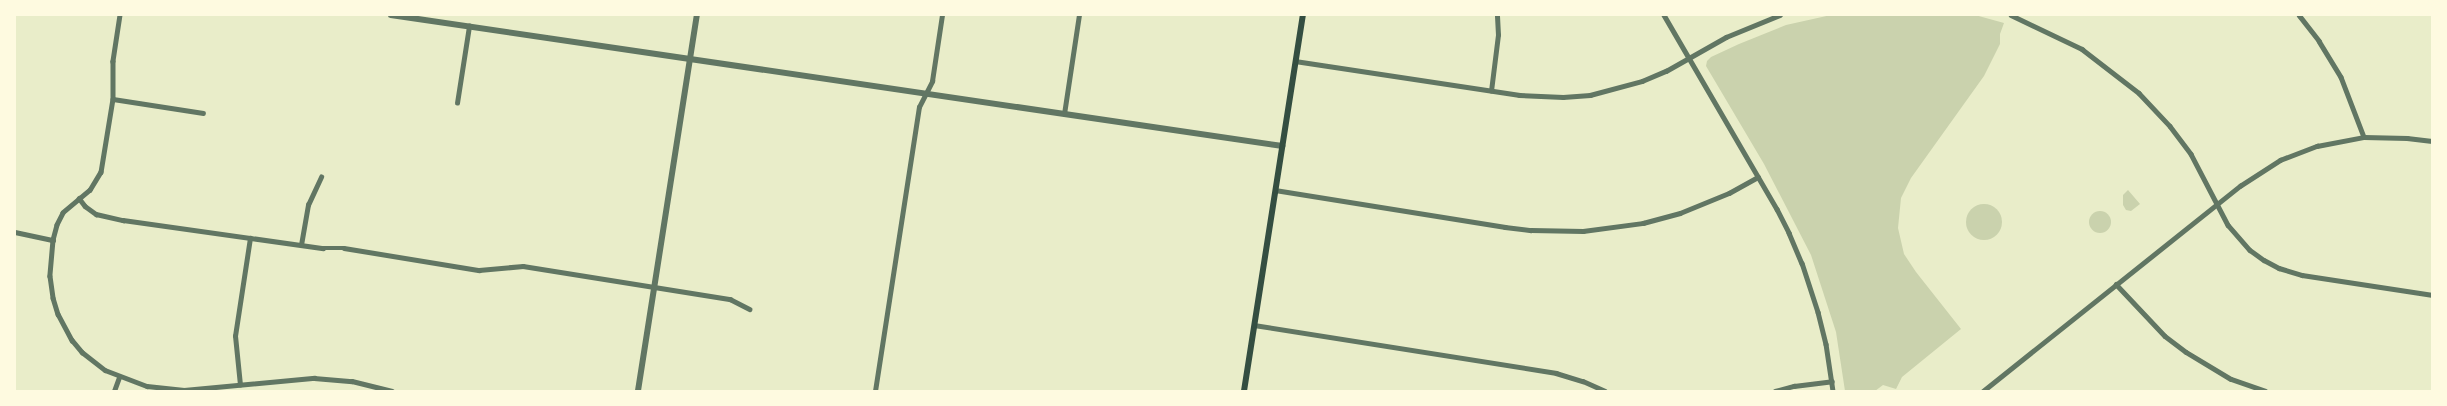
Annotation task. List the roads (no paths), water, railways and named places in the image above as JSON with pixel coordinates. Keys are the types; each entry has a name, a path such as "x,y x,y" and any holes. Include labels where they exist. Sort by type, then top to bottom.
{"main road":[{"path":"1244,391 1302,15"}],"street":[{"path":"120,15 113,61 113,100 101,172 90,190 79,198 60,219 53,240 50,276 53,298 64,327 82,352 105,370 119,377 147,386 166,389 184,390 280,379 321,378 352,381 392,391"},
{"path":"391,15 1282,146"},
{"path":"638,391 697,15"},
{"path":"875,391 919,108 932,81 942,15"},
{"path":"1064,114 1079,15"},
{"path":"1491,91 1498,35 1497,15"},
{"path":"1664,15 1777,209 1802,264 1818,312 1833,391"},
{"path":"1295,61 1536,97 1590,95 1642,81 1726,37 1780,15"},
{"path":"2011,15 2082,49 2140,93 2170,126 2190,154 2238,238 2250,250 2279,268 2302,275 2432,295"},
{"path":"2299,15 2319,41 2341,77 2364,137"},
{"path":"457,103 469,26"},
{"path":"113,100 203,113"},
{"path":"1983,391 2217,204 2260,172 2295,154 2340,140 2383,136 2432,141"},
{"path":"301,245 308,205 321,177"},
{"path":"1275,190 1505,227 1540,231 1583,231 1642,223 1680,213 1721,197 1758,177"},
{"path":"79,198 90,210 103,216 301,245 344,248 479,270 524,266 730,299 750,309"},
{"path":"15,232 53,240"},
{"path":"240,385 235,336 250,238"},
{"path":"2116,284 2165,336 2186,352 2231,379 2265,391"},
{"path":"1254,325 1556,373 1583,381 1605,391"},
{"path":"114,391 119,377"},
{"path":"1775,391 1794,386 1832,381"}]}
